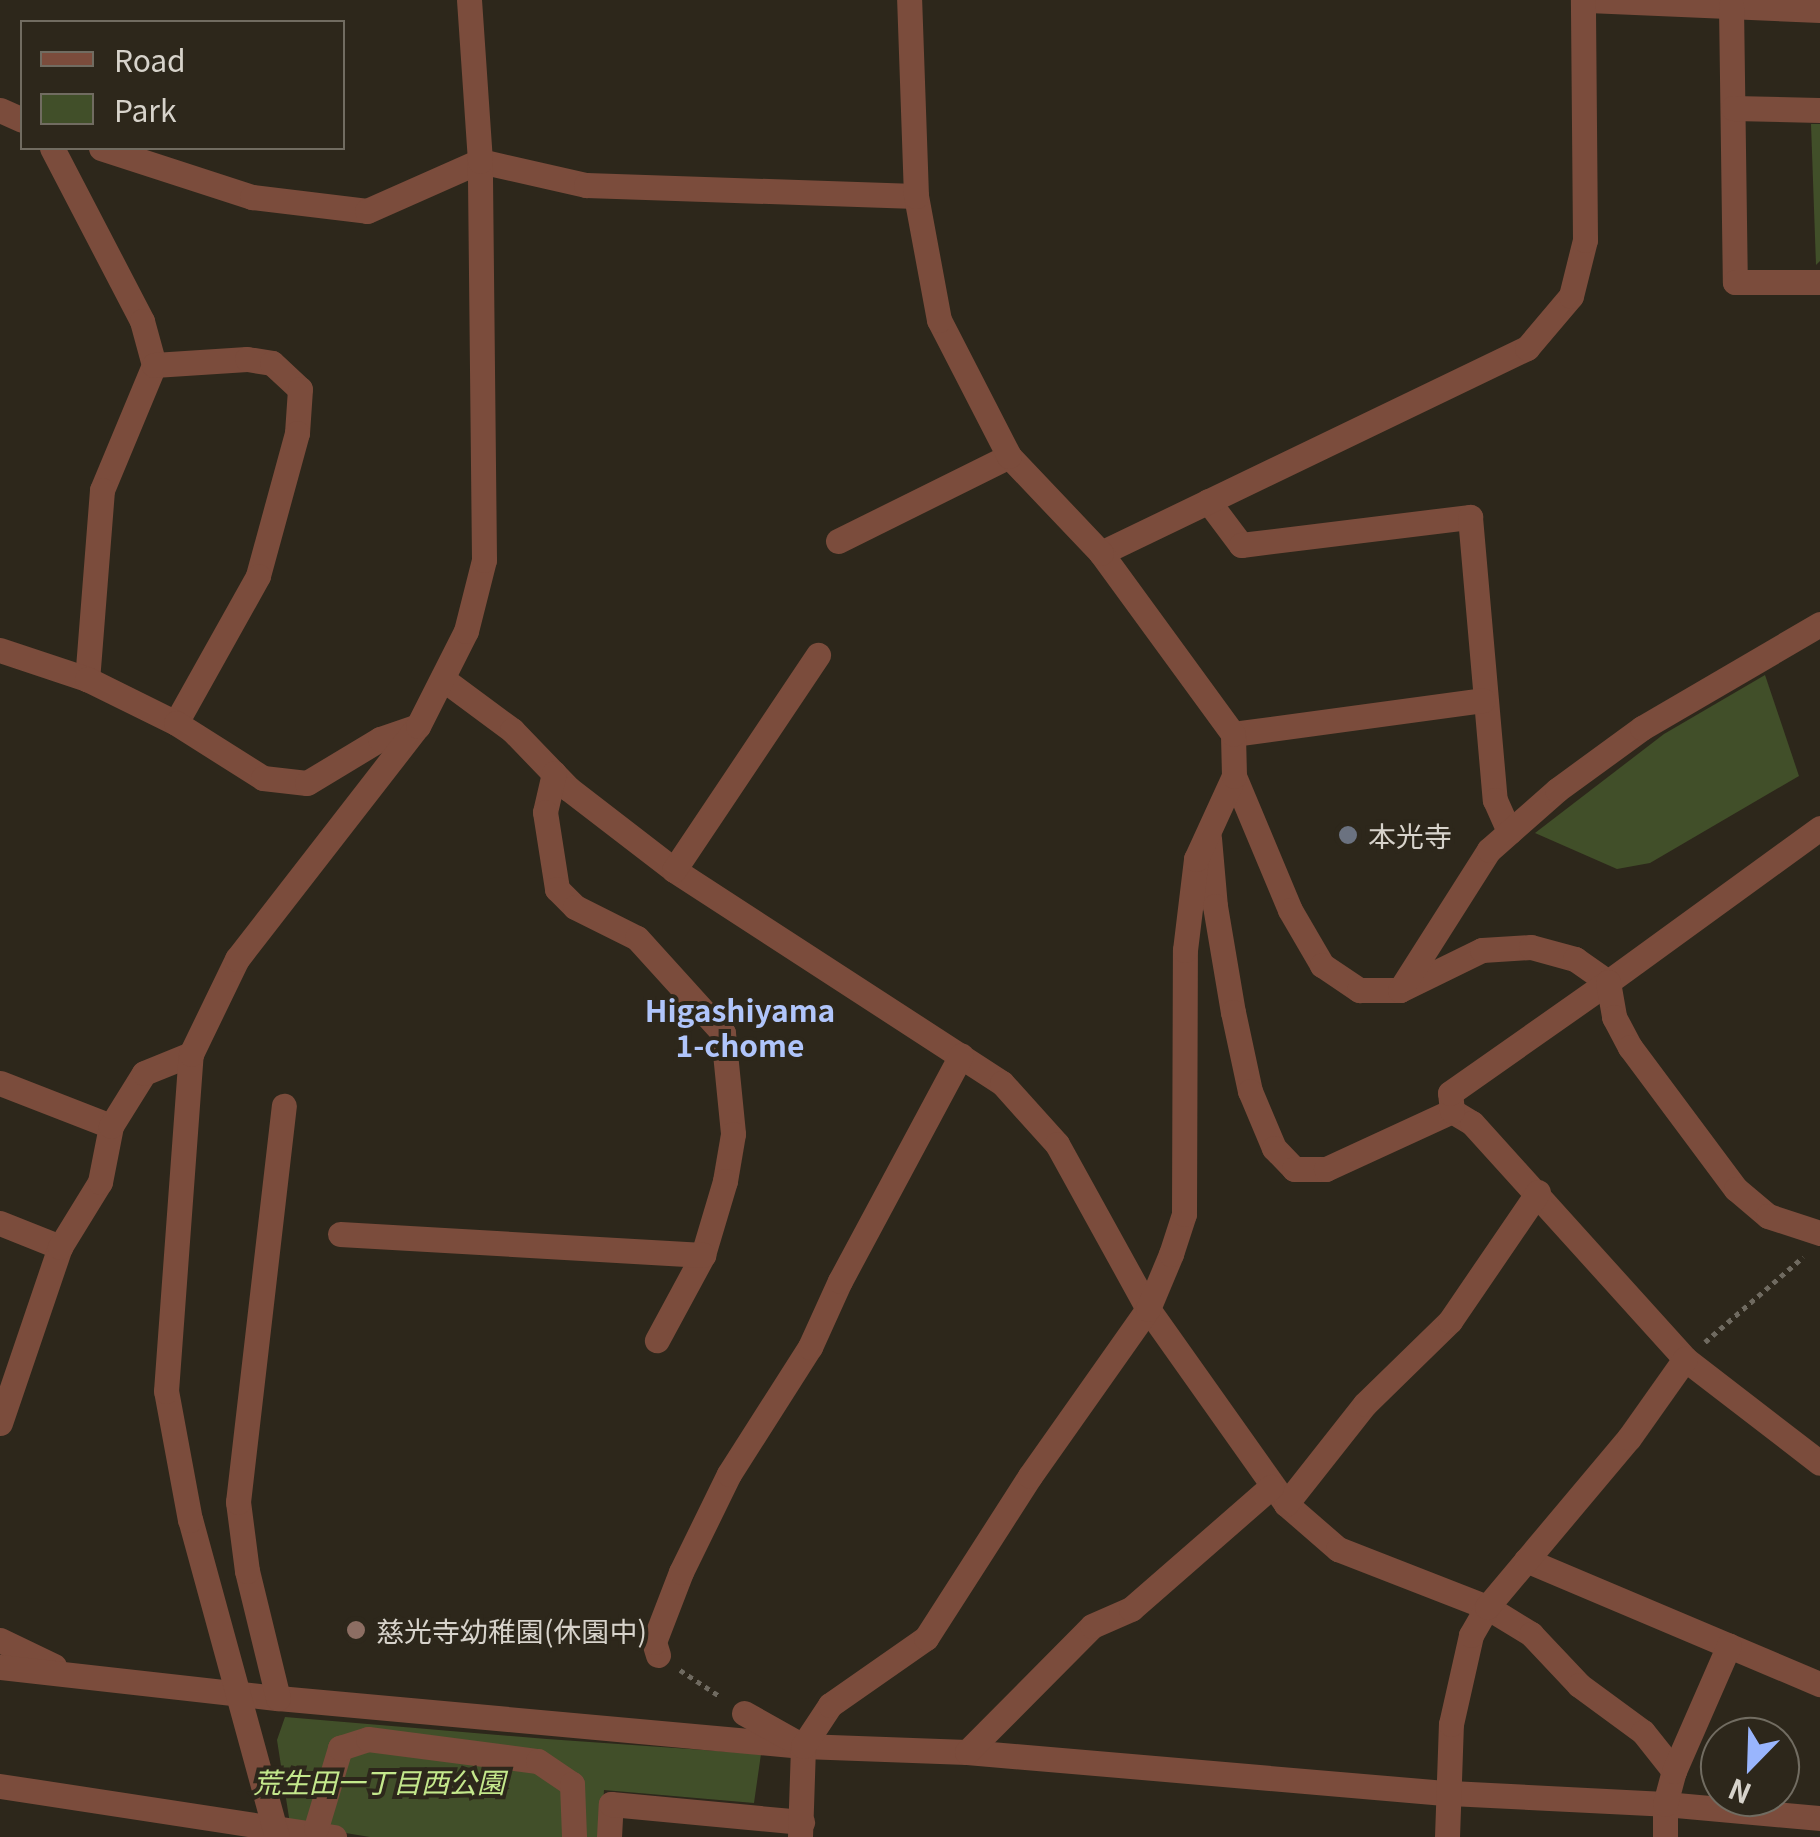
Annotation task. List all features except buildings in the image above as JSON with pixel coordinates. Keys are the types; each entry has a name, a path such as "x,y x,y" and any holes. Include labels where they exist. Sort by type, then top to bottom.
{"street":[{"path":"277,1832 190,1520 166,1392 191,1054 237,959 418,726 466,631 484,560 480,160 469,0"},
{"path":"910,0 916,196 940,320 1010,456 1102,552 1233,734 1234,776 1290,910 1322,965 1359,990 1400,990 1482,950 1531,947 1576,959 1608,982 1614,1017 1630,1046 1736,1188 1768,1216 1820,1233"},
{"path":"1102,552 1527,348 1571,296 1588,217 1586,0 1820,10"},
{"path":"1731,6 1736,282 1820,282"},
{"path":"1733,108 1820,110"},
{"path":"53,150 142,321 154,365 102,490 87,679"},
{"path":"107,150 252,196 367,210 480,160 586,185 916,196"},
{"path":"154,365 246,359 272,364 300,389 297,432 258,576 176,722"},
{"path":"838,542 1010,456"},
{"path":"1208,502 1241,545 1470,518 1483,700 1495,800 1509,832"},
{"path":"1400,990 1489,850 1556,790 1642,728 1820,624"},
{"path":"0,650 87,679 176,722 264,778 307,783 380,739 418,726"},
{"path":"674,870 818,656"},
{"path":"443,679 512,730 554,773 674,870 771,937 1002,1083 1057,1144 1148,1309 1279,1496 1338,1549 1487,1607 1531,1634 1579,1686 1643,1732 1674,1771"},
{"path":"1233,734 1483,700"},
{"path":"554,773 546,812 557,889 575,907 637,938 723,1034 733,1134 703,1255 657,1340"},
{"path":"609,1837 612,1804 801,1829 803,1746 830,1705 926,1638 1030,1476 1148,1309 1184,1214 1185,950 1196,859 1234,776"},
{"path":"1452,1111 1450,1093 1820,828"},
{"path":"1209,832 1215,906 1232,1012 1250,1092 1274,1148 1294,1169 1326,1169 1452,1111"},
{"path":"0,1423 6,1384 60,1247 100,1182 112,1126 144,1073 191,1054"},
{"path":"658,1655 654,1642 661,1624 729,1474 810,1347 840,1281 961,1055"},
{"path":"0,1083 112,1126"},
{"path":"278,1698 247,1571 238,1502 284,1106"},
{"path":"1452,1111 1472,1122 1538,1192 1685,1359 1820,1463"},
{"path":"967,1752 1092,1626 1131,1610 1279,1496 1450,1321 1538,1192"},
{"path":"0,1223 60,1247"},
{"path":"340,1234 703,1255"},
{"path":"1447,1837 1451,1724 1471,1635 1487,1607 1629,1438 1685,1359"},
{"path":"1526,1560 1820,1684"},
{"path":"0,1640 76,1676"},
{"path":"1665,1837 1665,1804 1674,1771 1729,1645"},
{"path":"0,1667 278,1698 803,1746 967,1752 1450,1794 1665,1804 1820,1818"},
{"path":"744,1713 803,1746"},
{"path":"0,1786 277,1832 325,1833 338,1721"},
{"path":"332,1764 340,1748 368,1740 538,1762 572,1784 574,1837"}],"path":[{"path":"1685,1359 1805,1255"},
{"path":"658,1655 744,1713"}],"green space":[{"path":"1811,124 1820,124 1820,261 1816,265"},
{"path":"1765,675 1799,776 1650,863 1617,869 1535,833 1664,734"},
{"name":"荒生田一丁目西公園","path":"285,1717 761,1754 754,1803 604,1790 601,1837 370,1837 290,1824 277,1740"}],"place":[{"name":"本光寺","path":"1348,835"},
{"name":"慈光寺幼稚園(休園中)","path":"356,1630"}],"district":[{"name":"Higashiyama 1-chome","path":"740,1026"}]}
